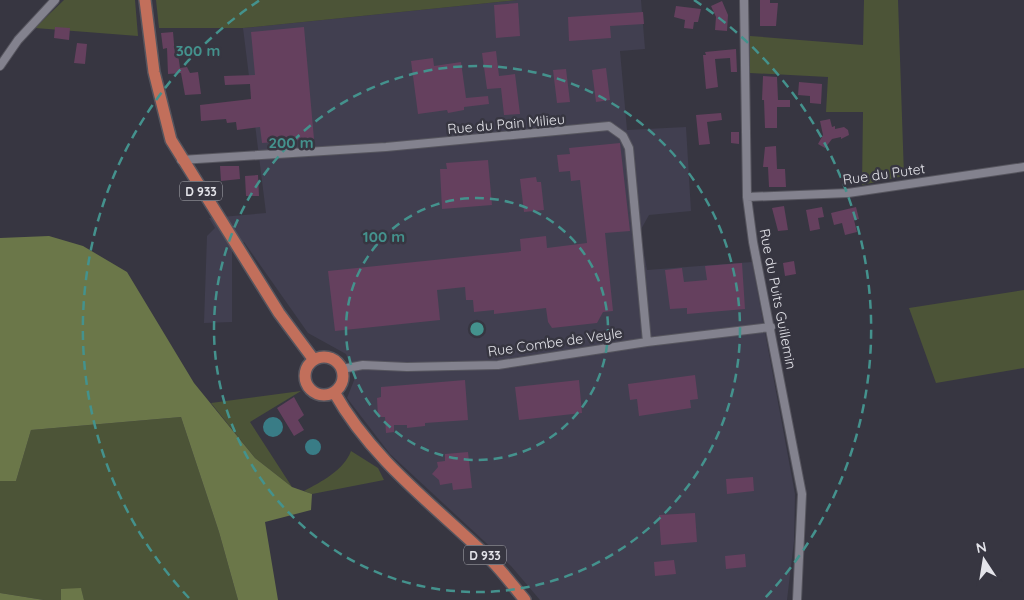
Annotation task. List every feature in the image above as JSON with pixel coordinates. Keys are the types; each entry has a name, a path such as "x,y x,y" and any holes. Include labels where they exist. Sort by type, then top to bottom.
{"main road":[{"name":"D 933","path":"145,0 154,72 171,140 181,160 279,313 314,360"},
{"path":"327,357 334,359 342,369 342,382 334,392 322,395 315,393 306,383 306,370 314,360 327,357"},
{"name":"D 933","path":"334,392 349,420 380,456 492,561 525,600"}],"street":[{"path":"0,66 18,40 55,0"},
{"name":"Rue du Puits Guillemin","path":"744,0 747,197 753,242 802,494 796,600"},
{"name":"Rue du Pain Milieu","path":"181,160 386,148 609,126 623,136 629,148 647,342"},
{"name":"Rue du Putet","path":"747,197 848,193 1024,166"},
{"name":"Rue Combe de Veyle","path":"342,369 363,364 407,368 498,365 647,342 771,327"}],"shaded area":[{"path":"517,0 641,0 645,49 620,51 627,130 686,127 691,211 649,215 640,231 647,270 752,262 795,494 794,541 787,600 540,600 511,566 390,454 347,398 355,378 346,354 308,333 244,242 232,252 232,322 204,323 207,236 215,228 209,218 266,213 243,28"}],"green space":[{"path":"64,0 135,0 138,36 35,28"},
{"path":"156,0 517,0 243,28 159,28"},
{"path":"864,0 898,0 904,176 862,185 863,112 826,112 828,77 750,73 750,36 863,45"},
{"path":"49,236 83,246 127,272 194,383 255,458 292,487 312,494 311,510 265,522 278,600 238,600 219,532 181,417 31,430 16,481 0,481 0,238"},
{"path":"1024,290 1024,368 936,383 909,308"},
{"path":"301,391 250,422 292,487 255,458 211,403"},
{"path":"181,417 219,532 238,600 84,600 81,589 62,589 61,600 44,600 0,593 0,481 16,481 31,430"},
{"path":"351,451 378,468 384,480 312,494 304,491 338,470"},
{"path":"81,588 84,600 61,600 61,589"},
{"path":"0,593 44,600 0,600"}],"water":[{"path":"273,417 280,420 283,427 280,434 273,437 266,434 263,427 266,420"},
{"path":"310,439 316,439 321,444 319,453 310,455 305,450 305,444"}],"building":[{"path":"760,0 770,0 770,3 778,3 776,26 760,26"},
{"path":"722,1 728,15 727,31 715,30 716,17 711,6"},
{"path":"518,3 520,36 496,38 494,5"},
{"path":"676,6 701,9 698,22 694,22 693,29 684,28 685,20 674,17"},
{"path":"643,12 644,24 610,26 611,38 569,41 568,17"},
{"path":"55,27 70,28 69,40 54,38"},
{"path":"304,27 314,139 262,143 260,127 237,130 236,122 227,123 226,119 201,121 200,105 251,99 250,84 225,85 224,76 255,75 251,32"},
{"path":"173,32 175,55 178,54 180,68 187,67 190,73 198,72 201,94 185,95 181,73 168,74 167,48 163,49 161,33"},
{"path":"77,43 87,44 85,64 74,63"},
{"path":"736,49 737,72 731,72 730,58 715,59 718,87 706,89 703,55 706,55 705,52"},
{"path":"496,51 499,76 515,74 520,114 504,115 501,88 487,89 482,53"},
{"path":"433,58 434,66 461,62 466,98 488,96 489,104 464,107 464,110 448,113 447,110 418,114 411,61"},
{"path":"606,68 610,100 596,102 592,70"},
{"path":"566,69 570,102 557,103 553,70"},
{"path":"763,76 777,77 778,100 790,100 790,107 777,107 777,128 765,128 764,100 762,100"},
{"path":"799,82 822,84 821,104 810,103 810,96 798,95"},
{"path":"721,113 722,120 707,122 710,144 699,145 696,115"},
{"path":"830,119 832,127 835,126 835,129 844,127 848,130 849,135 841,139 841,137 832,139 825,148 818,144 823,135 820,121"},
{"path":"731,132 739,132 739,144 731,143"},
{"path":"620,143 630,231 605,233 613,311 603,312 597,323 552,328 548,322 546,308 494,314 494,310 474,312 473,300 466,300 465,287 437,290 440,320 335,331 328,271 521,251 520,239 546,236 547,248 587,243 580,180 571,181 570,171 559,172 557,155 570,154 569,148"},
{"path":"776,146 777,169 785,169 786,187 769,187 768,167 763,167 765,147"},
{"path":"488,160 492,205 442,209 440,169 447,169 446,163"},
{"path":"220,166 239,166 240,179 221,181"},
{"path":"258,175 259,196 246,196 245,176"},
{"path":"536,177 537,182 541,182 544,210 524,212 520,179"},
{"path":"784,206 788,230 778,231 772,208"},
{"path":"822,207 824,217 818,218 820,229 810,231 806,210"},
{"path":"856,207 859,219 854,220 857,232 845,235 842,223 834,225 831,213"},
{"path":"794,261 796,274 785,276 783,263"},
{"path":"742,263 745,309 687,314 687,308 670,309 665,270 682,268 684,282 707,280 705,266"},
{"path":"695,375 698,399 690,400 691,408 639,416 637,399 630,400 628,384"},
{"path":"465,380 468,420 425,423 425,426 407,428 407,425 394,425 394,432 386,433 385,417 378,417 377,398 381,397 381,387"},
{"path":"579,380 582,413 519,420 515,387"},
{"path":"294,397 304,415 298,420 304,430 294,436 277,408"},
{"path":"468,452 472,488 453,490 452,483 440,485 439,480 432,474 438,467 437,462 445,461 445,454"},
{"path":"753,477 754,491 727,494 726,479"},
{"path":"695,513 697,542 661,545 659,515"},
{"path":"745,554 746,567 726,569 725,556"},
{"path":"674,560 676,574 655,576 654,562"}]}
